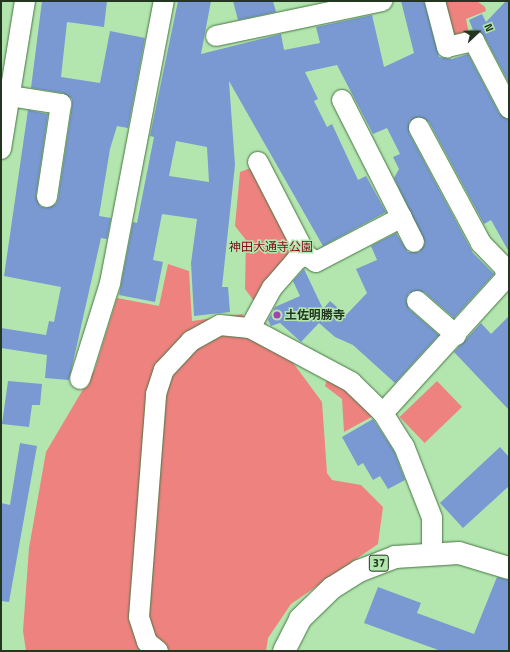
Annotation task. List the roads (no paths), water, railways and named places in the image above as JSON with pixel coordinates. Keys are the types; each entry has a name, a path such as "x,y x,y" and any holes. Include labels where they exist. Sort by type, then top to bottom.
{"main road":[{"name":"37","path":"284,651 300,619 332,588 359,571 394,557 432,552 459,553 509,568"}],"street":[{"path":"1,149 25,1"},
{"path":"80,379 110,283 164,1"},
{"path":"216,36 382,1"},
{"path":"436,1 447,46 474,41 509,108"},
{"path":"10,96 61,104 47,197"},
{"path":"342,100 414,242"},
{"path":"383,413 456,335 506,278 505,268 481,243 419,128"},
{"path":"258,162 306,255 316,262 402,217"},
{"path":"250,328 272,288 296,260 306,255"},
{"path":"417,301 456,335"},
{"path":"158,651 147,642 139,617 138,597 156,394 164,370 191,341 220,325 250,328 351,382 383,413 404,446 432,518 432,552"}],"place":[{"name":"土佐明勝寺","path":"277,315"}],"park label":[{"name":"神田大通寺公園","path":"271,247"}]}
